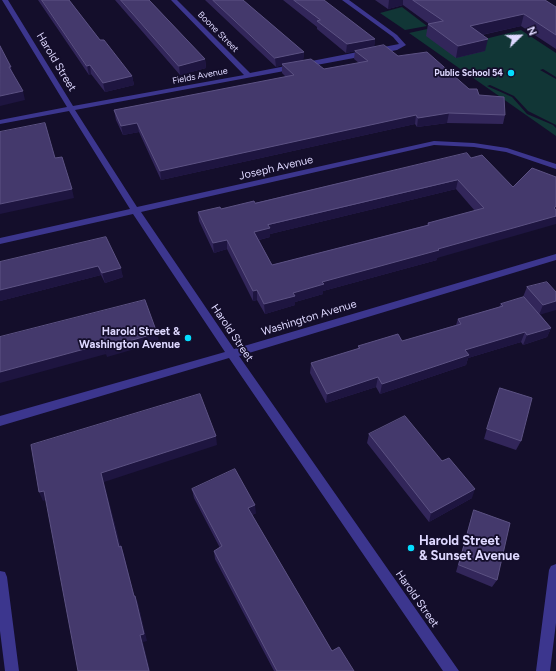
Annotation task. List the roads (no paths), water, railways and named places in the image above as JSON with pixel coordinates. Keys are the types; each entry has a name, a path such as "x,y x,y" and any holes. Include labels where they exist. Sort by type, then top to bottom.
{"street":[{"name":"Harold Street","path":"5,0 135,211 231,354 452,671"},
{"name":"Boone Street","path":"174,0 249,76"},
{"name":"Fields Avenue","path":"0,122 397,48 403,45 395,36 345,0"},
{"name":"Joseph Avenue","path":"0,241 434,143 474,145 507,150 556,167"},
{"name":"Washington Avenue","path":"0,421 556,257"},
{"path":"543,671 556,570"},
{"path":"0,577 12,671"}],"place":[{"name":"Public School 54","path":"511,73"},
{"name":"Harold Street & Washington Avenue","path":"188,338"},
{"name":"Harold Street & Sunset Avenue","path":"411,548"}]}
